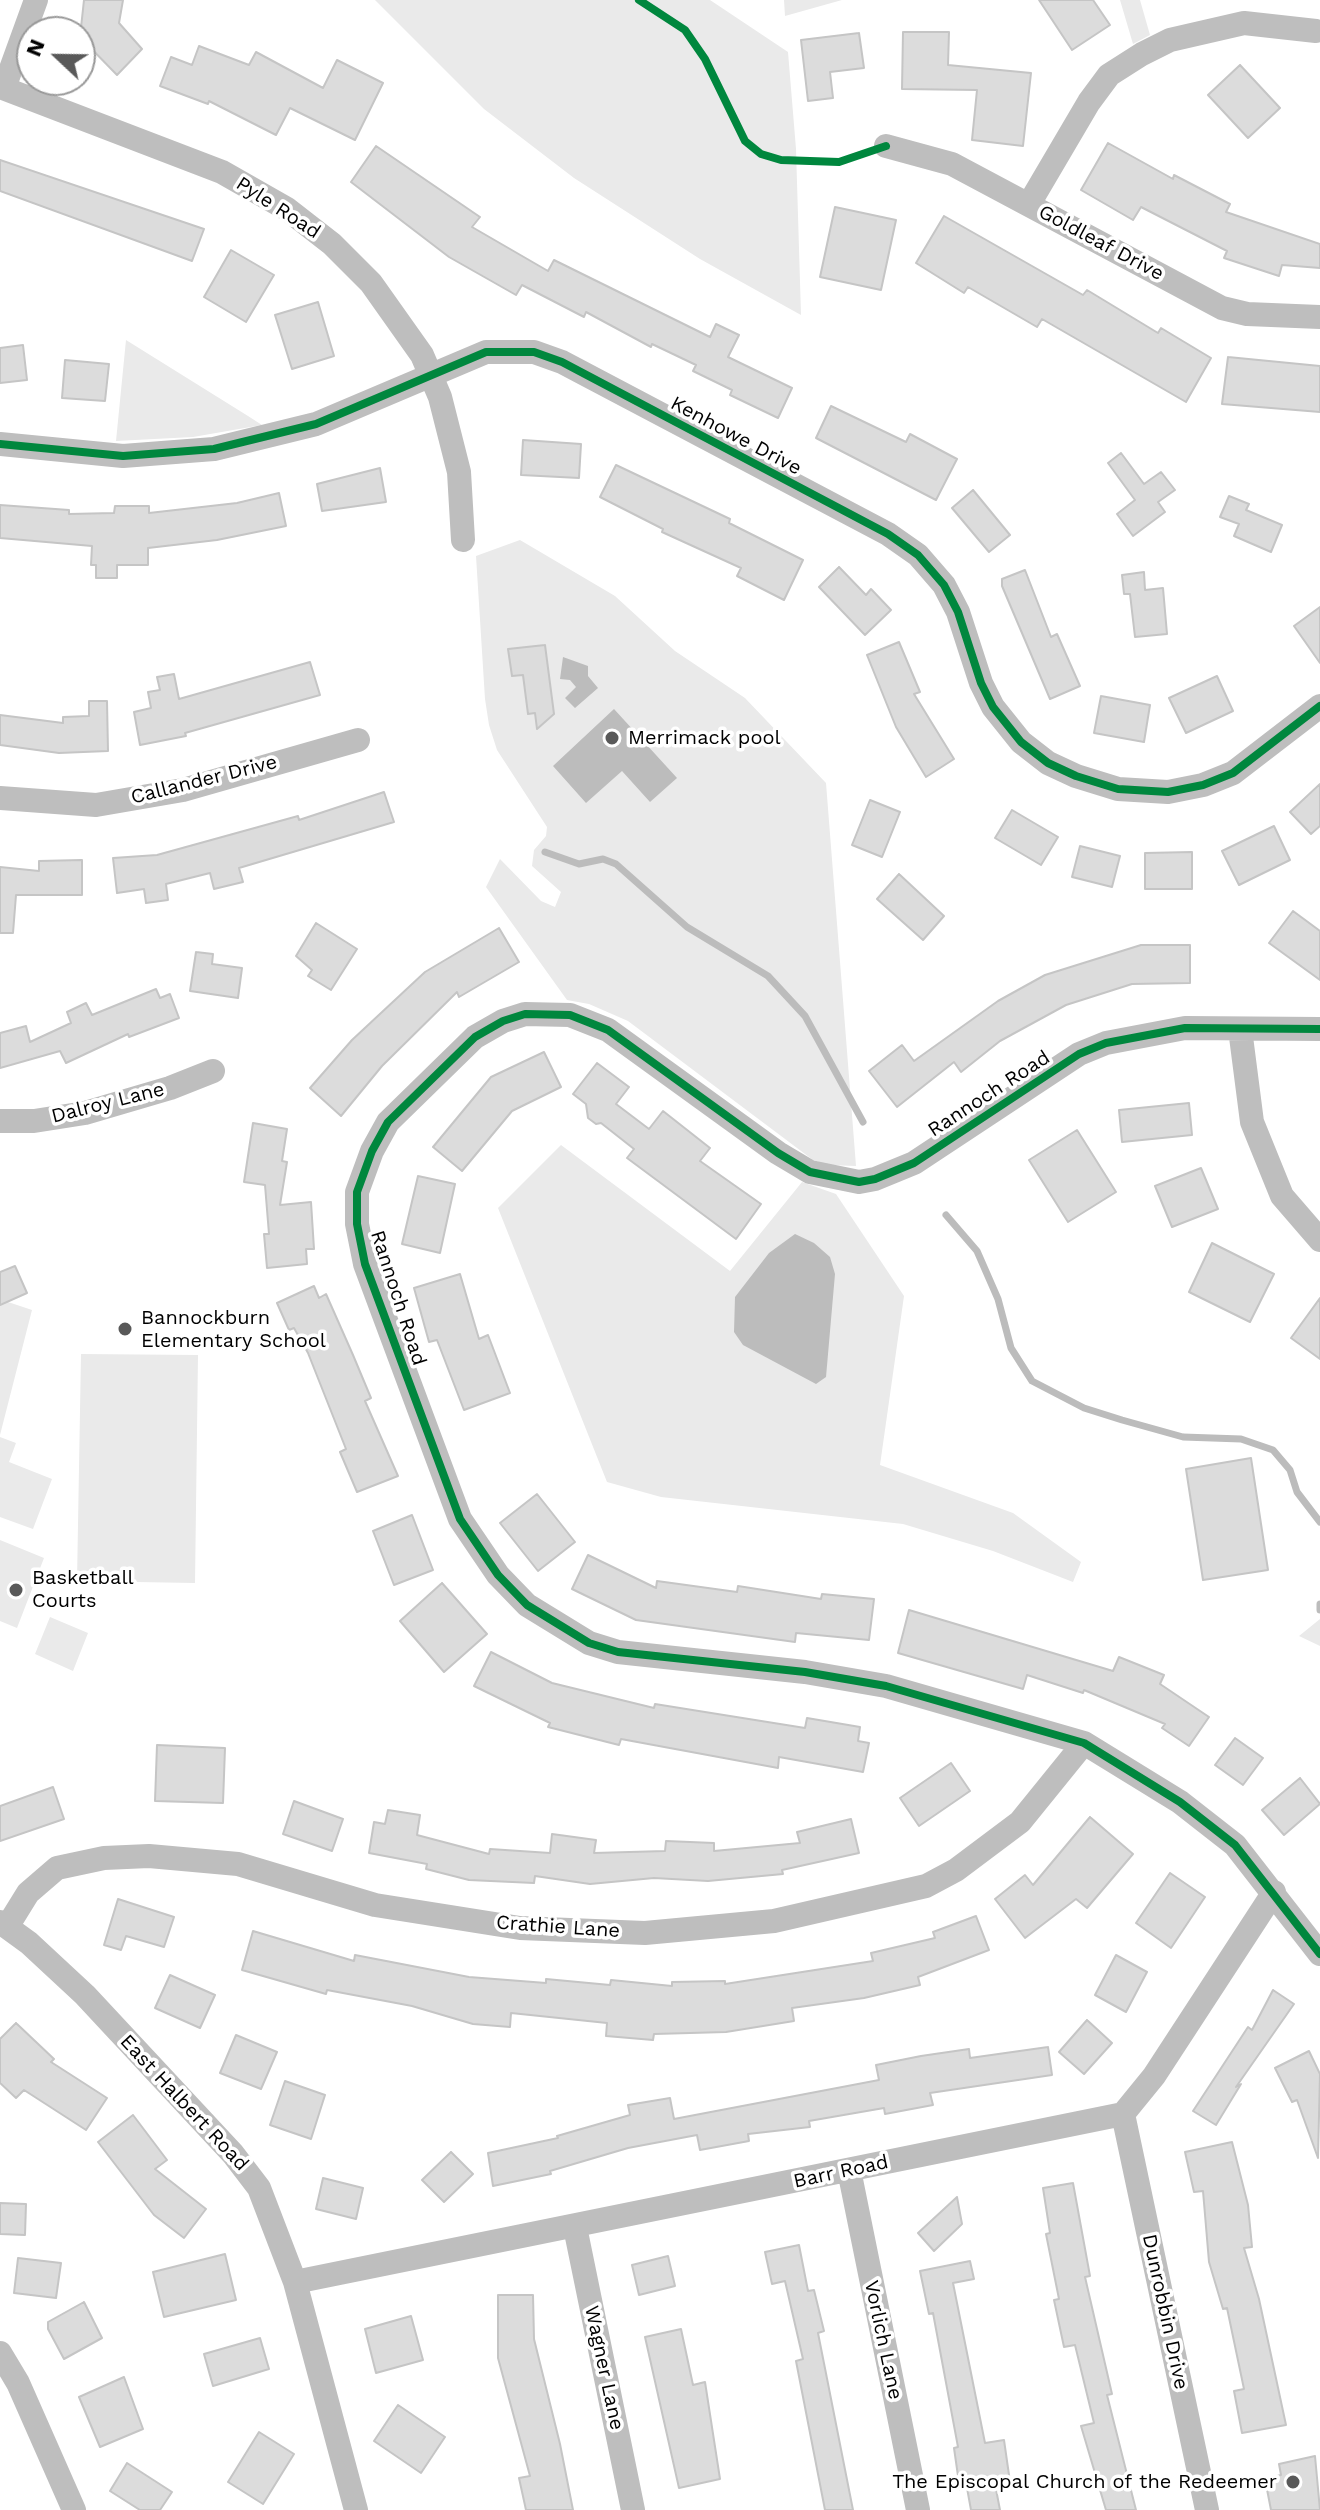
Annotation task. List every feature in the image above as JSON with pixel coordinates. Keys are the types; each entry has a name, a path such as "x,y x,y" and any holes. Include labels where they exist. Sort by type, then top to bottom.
{"street":[{"path":"2,87 36,0"},
{"path":"1029,204 1089,102 1109,75 1142,54 1170,40 1244,23 1316,31"},
{"name":"Pyle Road","path":"2,87 222,172 287,209 332,244 371,283 422,355 431,375 459,472 463,540"},
{"name":"Goldleaf Drive","path":"886,146 952,164 1222,308 1247,314 1320,317"},
{"name":"Kenhowe Drive","path":"0,444 123,456 214,449 316,424 486,352 534,352 562,362 888,534 918,555 944,585 958,612 981,683 1009,728 1048,763 1076,776 1118,789 1168,792 1203,785 1233,773 1320,706"},
{"name":"Callander Drive","path":"0,798 96,805 183,790 358,740"},
{"name":"Rannoch Road","path":"1320,1029 1185,1028 1132,1035 1106,1043 1079,1054 914,1163 859,1182 810,1172 778,1153 608,1030 570,1015 525,1014 503,1021 475,1037 388,1122 372,1151 357,1192 357,1224 365,1264 460,1519 498,1575 527,1605 589,1643 618,1652 805,1672 886,1686 1084,1743 1180,1802 1224,1836 1274,1892 1320,1954"},
{"path":"1240,1029 1252,1122 1282,1196 1320,1240"},
{"name":"Dalroy Lane","path":"0,1121 34,1121 85,1113 170,1088 213,1071"},
{"name":"Crathie Lane","path":"4,1924 28,1893 57,1868 104,1858 149,1856 238,1864 375,1905 520,1928 645,1933 774,1921 926,1886 956,1870 1020,1822 1084,1743"},
{"path":"1123,2114 1154,2076 1274,1892"},
{"name":"East Halbert Road","path":"4,1924 85,1995 249,2173 267,2206 295,2282 356,2510"},
{"name":"Barr Road","path":"295,2282 1123,2114"},
{"name":"Dunrobbin Drive","path":"1123,2114 1207,2510"},
{"name":"Vorlich Lane","path":"849,2170 918,2510"},
{"name":"Wagner Lane","path":"575,2227 633,2510"},
{"path":"0,2353 18,2383 74,2510"}],"shaded area":[{"path":"375,0 710,0 788,52 796,149 801,315 700,259 574,178 484,109"},
{"path":"784,0 842,0 785,16"},
{"path":"1120,0 1140,0 1150,35 1133,44"},
{"path":"126,340 262,425 193,437 116,441"},
{"path":"520,540 615,596 675,651 745,698 826,783 856,1166 828,1165 813,1160 628,1021 589,1004 567,1000 486,887 500,859 541,901 555,907 561,892 532,866 534,850 546,836 547,827 497,750 485,699 476,556"},
{"path":"563,657 588,666 588,676 598,688 575,708 565,698 576,687 570,680 560,679"},
{"name":"Merrimack pool","path":"614,709 677,778 650,802 622,771 586,803 553,766"},
{"path":"561,1145 730,1271 802,1182 836,1194 904,1296 880,1465 1013,1513 1081,1562 1073,1582 993,1551 903,1524 661,1497 607,1482 498,1208"},
{"path":"795,1234 814,1243 830,1257 835,1274 826,1377 816,1384 743,1345 734,1332 735,1297 769,1253"},
{"path":"8,1302 32,1310 0,1435 0,1305"},
{"path":"81,1354 198,1355 195,1583 77,1581"},
{"path":"0,1437 16,1443 9,1462 52,1479 33,1529 0,1517"},
{"name":"Basketball Courts","path":"0,1540 44,1558 17,1628 0,1621"},
{"path":"50,1617 88,1633 73,1671 35,1654"},
{"path":"1320,1619 1320,1646 1299,1636"}],"building":[{"path":"84,0 123,0 119,23 142,49 117,75 96,53 96,16 82,16"},
{"path":"1039,0 1093,0 1110,25 1072,50"},
{"path":"903,32 949,32 948,65 1031,73 1023,146 972,140 977,90 902,89"},
{"path":"859,33 864,68 830,72 833,98 808,101 801,40"},
{"path":"199,46 249,65 256,52 323,88 337,60 383,83 355,140 290,108 276,135 209,101 208,104 160,86 171,57 192,65"},
{"path":"1240,65 1280,108 1248,138 1208,95"},
{"path":"1108,143 1173,179 1174,175 1230,204 1226,212 1320,244 1320,268 1282,265 1279,276 1224,258 1227,251 1141,207 1133,220 1081,190"},
{"path":"376,146 480,217 472,227 548,271 554,260 710,337 716,324 739,335 728,357 792,388 778,418 730,395 732,390 693,371 696,365 652,344 651,347 586,312 584,317 522,285 516,295 449,257 351,182"},
{"path":"0,160 204,229 192,261 0,191"},
{"path":"835,207 896,220 881,290 820,277"},
{"path":"944,216 1083,295 1087,290 1158,333 1161,328 1211,358 1186,402 1042,319 1037,327 968,287 964,293 916,263"},
{"path":"231,250 274,275 246,322 204,297"},
{"path":"318,302 334,356 292,369 275,315"},
{"path":"23,345 27,380 0,383 0,348"},
{"path":"1228,357 1320,366 1320,412 1222,404"},
{"path":"65,360 109,364 105,401 62,398"},
{"path":"831,406 906,442 910,434 957,459 936,500 816,438"},
{"path":"523,440 581,444 579,478 521,475"},
{"path":"1121,453 1144,484 1161,472 1175,490 1158,502 1165,512 1133,536 1117,514 1135,500 1108,463"},
{"path":"616,465 730,519 729,523 803,560 784,600 737,576 741,568 662,532 663,529 600,497"},
{"path":"380,468 386,502 322,511 317,484"},
{"path":"973,490 1010,535 989,552 952,508"},
{"path":"279,493 286,526 217,540 148,548 148,565 117,565 117,578 96,578 96,565 91,565 92,546 0,538 0,505 69,510 69,514 114,513 115,506 149,506 149,513 237,503"},
{"path":"1229,496 1249,504 1246,510 1282,525 1271,552 1234,536 1239,524 1220,517"},
{"path":"839,567 866,595 871,589 891,610 865,635 819,587"},
{"path":"1025,570 1051,637 1057,634 1080,686 1050,699 1002,586 1002,579"},
{"path":"1144,572 1145,590 1163,588 1167,634 1135,637 1130,594 1124,594 1122,575"},
{"path":"1320,607 1320,663 1294,626"},
{"path":"899,642 920,692 914,694 954,759 926,777 896,727 867,655"},
{"path":"545,645 554,714 537,729 535,713 528,714 523,675 512,676 508,649"},
{"path":"310,662 320,695 185,733 186,736 140,745 134,712 151,708 148,692 160,690 157,677 174,674 179,699"},
{"path":"1217,676 1233,711 1186,733 1169,698"},
{"path":"1101,696 1150,705 1144,742 1094,733"},
{"path":"89,701 107,701 108,751 59,753 0,745 0,715 63,723 63,717 89,716"},
{"path":"1320,784 1320,826 1311,834 1290,812"},
{"path":"384,792 394,822 239,868 243,882 214,889 210,873 166,884 168,900 146,903 144,889 117,893 113,858 157,855 298,816 299,820"},
{"path":"870,800 900,812 882,857 852,845"},
{"path":"1012,810 1058,837 1041,865 995,838"},
{"path":"1274,826 1290,860 1239,885 1222,851"},
{"path":"1080,846 1120,856 1112,887 1072,877"},
{"path":"1192,852 1192,889 1145,889 1145,853"},
{"path":"82,860 82,895 16,895 13,933 0,933 0,867 39,871 39,861"},
{"path":"899,874 944,916 923,940 877,899"},
{"path":"1293,911 1320,931 1320,980 1269,943"},
{"path":"316,923 357,949 331,990 308,976 312,970 296,956"},
{"path":"499,928 519,962 459,997 457,992 382,1066 341,1116 310,1088 352,1040 425,972"},
{"path":"1141,945 1190,945 1190,983 1132,984 1066,1005 1000,1041 961,1072 954,1062 897,1107 869,1071 902,1045 914,1061 998,1001 1045,975"},
{"path":"196,952 213,954 212,964 242,968 238,998 190,991"},
{"path":"156,989 160,998 170,994 179,1018 129,1037 128,1034 66,1063 60,1051 0,1068 0,1033 26,1026 30,1042 71,1023 67,1012 86,1003 92,1015"},
{"path":"544,1052 561,1087 512,1111 462,1171 433,1147 491,1077"},
{"path":"597,1063 629,1087 616,1104 649,1129 663,1111 710,1148 700,1161 761,1204 736,1239 627,1158 634,1149 601,1123 596,1124 588,1118 586,1104 573,1094"},
{"path":"1189,1103 1192,1135 1122,1142 1119,1110"},
{"path":"253,1123 287,1129 282,1161 287,1162 280,1205 311,1202 314,1249 306,1249 307,1264 267,1268 264,1234 269,1234 265,1185 244,1182"},
{"path":"1077,1130 1116,1192 1068,1222 1029,1160"},
{"path":"1201,1168 1218,1209 1172,1227 1155,1186"},
{"path":"418,1176 455,1184 440,1253 402,1244"},
{"path":"1212,1243 1274,1274 1250,1322 1189,1292"},
{"path":"15,1266 27,1293 0,1305 0,1272"},
{"path":"460,1274 479,1339 488,1335 510,1393 464,1410 437,1340 429,1342 414,1288"},
{"path":"314,1286 319,1298 326,1294 353,1355 371,1398 365,1401 398,1476 357,1492 340,1452 346,1449 308,1353 294,1328 289,1330 277,1303"},
{"path":"1320,1298 1320,1359 1291,1338"},
{"path":"1251,1458 1268,1570 1203,1580 1186,1469"},
{"path":"537,1494 575,1542 538,1571 500,1523"},
{"path":"412,1515 433,1570 394,1585 373,1531"},
{"path":"588,1555 656,1588 657,1581 737,1592 738,1586 821,1599 822,1594 874,1599 869,1640 796,1633 795,1642 636,1620 572,1589"},
{"path":"442,1583 487,1634 444,1672 400,1621"},
{"path":"909,1610 1113,1671 1119,1657 1164,1675 1160,1684 1209,1717 1189,1746 1162,1728 1165,1724 1084,1690 1083,1693 1027,1675 1023,1689 898,1653"},
{"path":"491,1652 552,1683 654,1708 655,1704 805,1728 807,1718 860,1727 858,1741 869,1743 863,1772 779,1757 778,1768 621,1739 619,1745 548,1727 550,1723 474,1686"},
{"path":"1235,1738 1263,1758 1243,1785 1215,1765"},
{"path":"157,1745 225,1748 223,1803 155,1801"},
{"path":"951,1763 970,1791 919,1826 900,1798"},
{"path":"1300,1778 1320,1804 1284,1835 1262,1810"},
{"path":"53,1787 64,1819 0,1841 0,1806"},
{"path":"294,1801 343,1819 332,1851 283,1834"},
{"path":"388,1810 420,1815 417,1835 489,1854 490,1849 550,1853 552,1834 596,1840 594,1853 665,1851 666,1841 714,1843 714,1851 800,1843 797,1832 851,1819 859,1853 782,1870 783,1874 708,1881 654,1878 590,1884 535,1876 534,1883 469,1880 426,1869 427,1864 369,1853 374,1822 385,1824"},
{"path":"1090,1817 1133,1854 1087,1908 1076,1899 1025,1938 995,1899 1025,1875 1033,1885"},
{"path":"1170,1873 1205,1897 1171,1948 1136,1923"},
{"path":"118,1899 174,1917 164,1947 126,1936 121,1950 104,1945"},
{"path":"976,1916 989,1950 918,1977 920,1985 864,1998 792,2008 794,2021 726,2032 654,2034 653,2040 606,2036 607,2023 511,2013 510,2027 473,2024 412,2006 327,1990 326,1994 242,1970 253,1931 354,1961 355,1955 469,1977 610,1985 611,1980 672,1986 672,1982 725,1981 725,1984 873,1961 871,1953 935,1938 933,1932"},
{"path":"1116,1955 1147,1972 1126,2012 1095,1995"},
{"path":"170,1975 215,1995 200,2028 155,2008"},
{"path":"1273,1990 1294,2004 1236,2087 1241,2084 1216,2125 1193,2111 1248,2027 1252,2030"},
{"path":"1087,2020 1112,2043 1084,2074 1059,2052"},
{"path":"16,2023 54,2059 51,2062 107,2098 86,2130 24,2090 16,2098 0,2083 0,2039"},
{"path":"236,2035 277,2052 261,2089 220,2073"},
{"path":"1048,2047 1052,2075 930,2093 933,2105 885,2114 884,2108 809,2121 810,2127 748,2134 749,2141 700,2150 697,2135 628,2148 550,2171 551,2174 493,2186 488,2153 558,2138 630,2115 628,2105 670,2098 674,2119 879,2080 876,2065 921,2056 969,2049 970,2058"},
{"path":"1309,2051 1320,2074 1318,2158 1297,2100 1292,2102 1275,2068"},
{"path":"285,2081 325,2095 311,2139 270,2125"},
{"path":"133,2115 167,2160 155,2169 206,2209 184,2238 154,2215 98,2142"},
{"path":"1232,2142 1248,2205 1252,2247 1244,2248 1259,2299 1286,2425 1242,2433 1234,2391 1244,2389 1227,2308 1223,2309 1209,2262 1203,2191 1194,2192 1185,2152"},
{"path":"451,2152 473,2174 444,2202 422,2180"},
{"path":"323,2178 363,2188 356,2219 316,2209"},
{"path":"1073,2183 1090,2276 1085,2277 1112,2394 1107,2395 1136,2510 1106,2510 1081,2426 1094,2423 1075,2345 1064,2347 1054,2300 1059,2299 1046,2234 1050,2233 1043,2188"},
{"path":"957,2197 962,2224 934,2251 918,2233"},
{"path":"0,2203 26,2204 25,2235 0,2234"},
{"path":"799,2245 808,2291 814,2290 824,2331 818,2333 853,2510 825,2510 796,2361 803,2359 785,2281 772,2284 765,2252"},
{"path":"225,2254 236,2300 164,2317 153,2272"},
{"path":"668,2256 675,2286 639,2295 632,2265"},
{"path":"18,2258 61,2263 56,2298 14,2293"},
{"path":"970,2261 974,2279 953,2283 985,2443 1004,2440 1010,2482 995,2484 1000,2510 971,2510 967,2488 960,2490 954,2448 958,2447 933,2313 929,2314 920,2271"},
{"path":"498,2295 533,2295 534,2339 573,2510 526,2510 519,2478 530,2476 498,2358"},
{"path":"84,2302 102,2338 64,2359 48,2329 48,2322"},
{"path":"411,2316 423,2360 376,2373 365,2329"},
{"path":"681,2329 693,2385 705,2382 720,2479 679,2488 645,2337"},
{"path":"260,2338 269,2369 213,2386 204,2354"},
{"path":"124,2377 143,2429 100,2447 79,2397"},
{"path":"398,2405 445,2437 421,2473 374,2441"},
{"path":"259,2432 294,2454 263,2504 228,2482"},
{"name":"The Episcopal Church of the Redeemer","path":"1315,2456 1320,2510 1271,2510 1265,2479 1281,2475 1279,2464"},
{"path":"127,2463 172,2492 160,2510 140,2510 110,2491"}],"waterway":[{"path":"545,852 579,864 603,859 616,864 687,927 768,976 805,1016 863,1122"},
{"path":"946,1215 977,1251 998,1299 1011,1348 1032,1381 1084,1408 1122,1420 1183,1437 1241,1439 1273,1450 1290,1470 1297,1492 1320,1522"},
{"path":"1320,1604 1320,1610"}],"cycle path":[{"path":"639,0 685,30 705,59 745,141 761,154 781,160 839,162 886,146"},
{"path":"0,444 123,456 214,449 316,424 486,352 534,352 562,362 888,534 918,555 944,585 958,612 981,683 993,707 1021,742 1048,763 1076,776 1118,789 1168,792 1203,785 1233,773 1320,706"},
{"path":"1320,1029 1185,1028 1106,1043 1079,1054 914,1163 859,1182 810,1172 778,1153 608,1030 570,1015 525,1014 503,1021 475,1037 388,1122 372,1151 357,1192 357,1224 365,1264 460,1519 498,1575 527,1605 589,1643 618,1652 805,1672 886,1686 1084,1743 1180,1802 1235,1845 1320,1954"}],"place":[{"name":"Merrimack pool","path":"612,738"},
{"name":"Bannockburn Elementary School","path":"125,1329"},
{"name":"Basketball Courts","path":"16,1590"},
{"name":"The Episcopal Church of the Redeemer","path":"1293,2482"}]}
